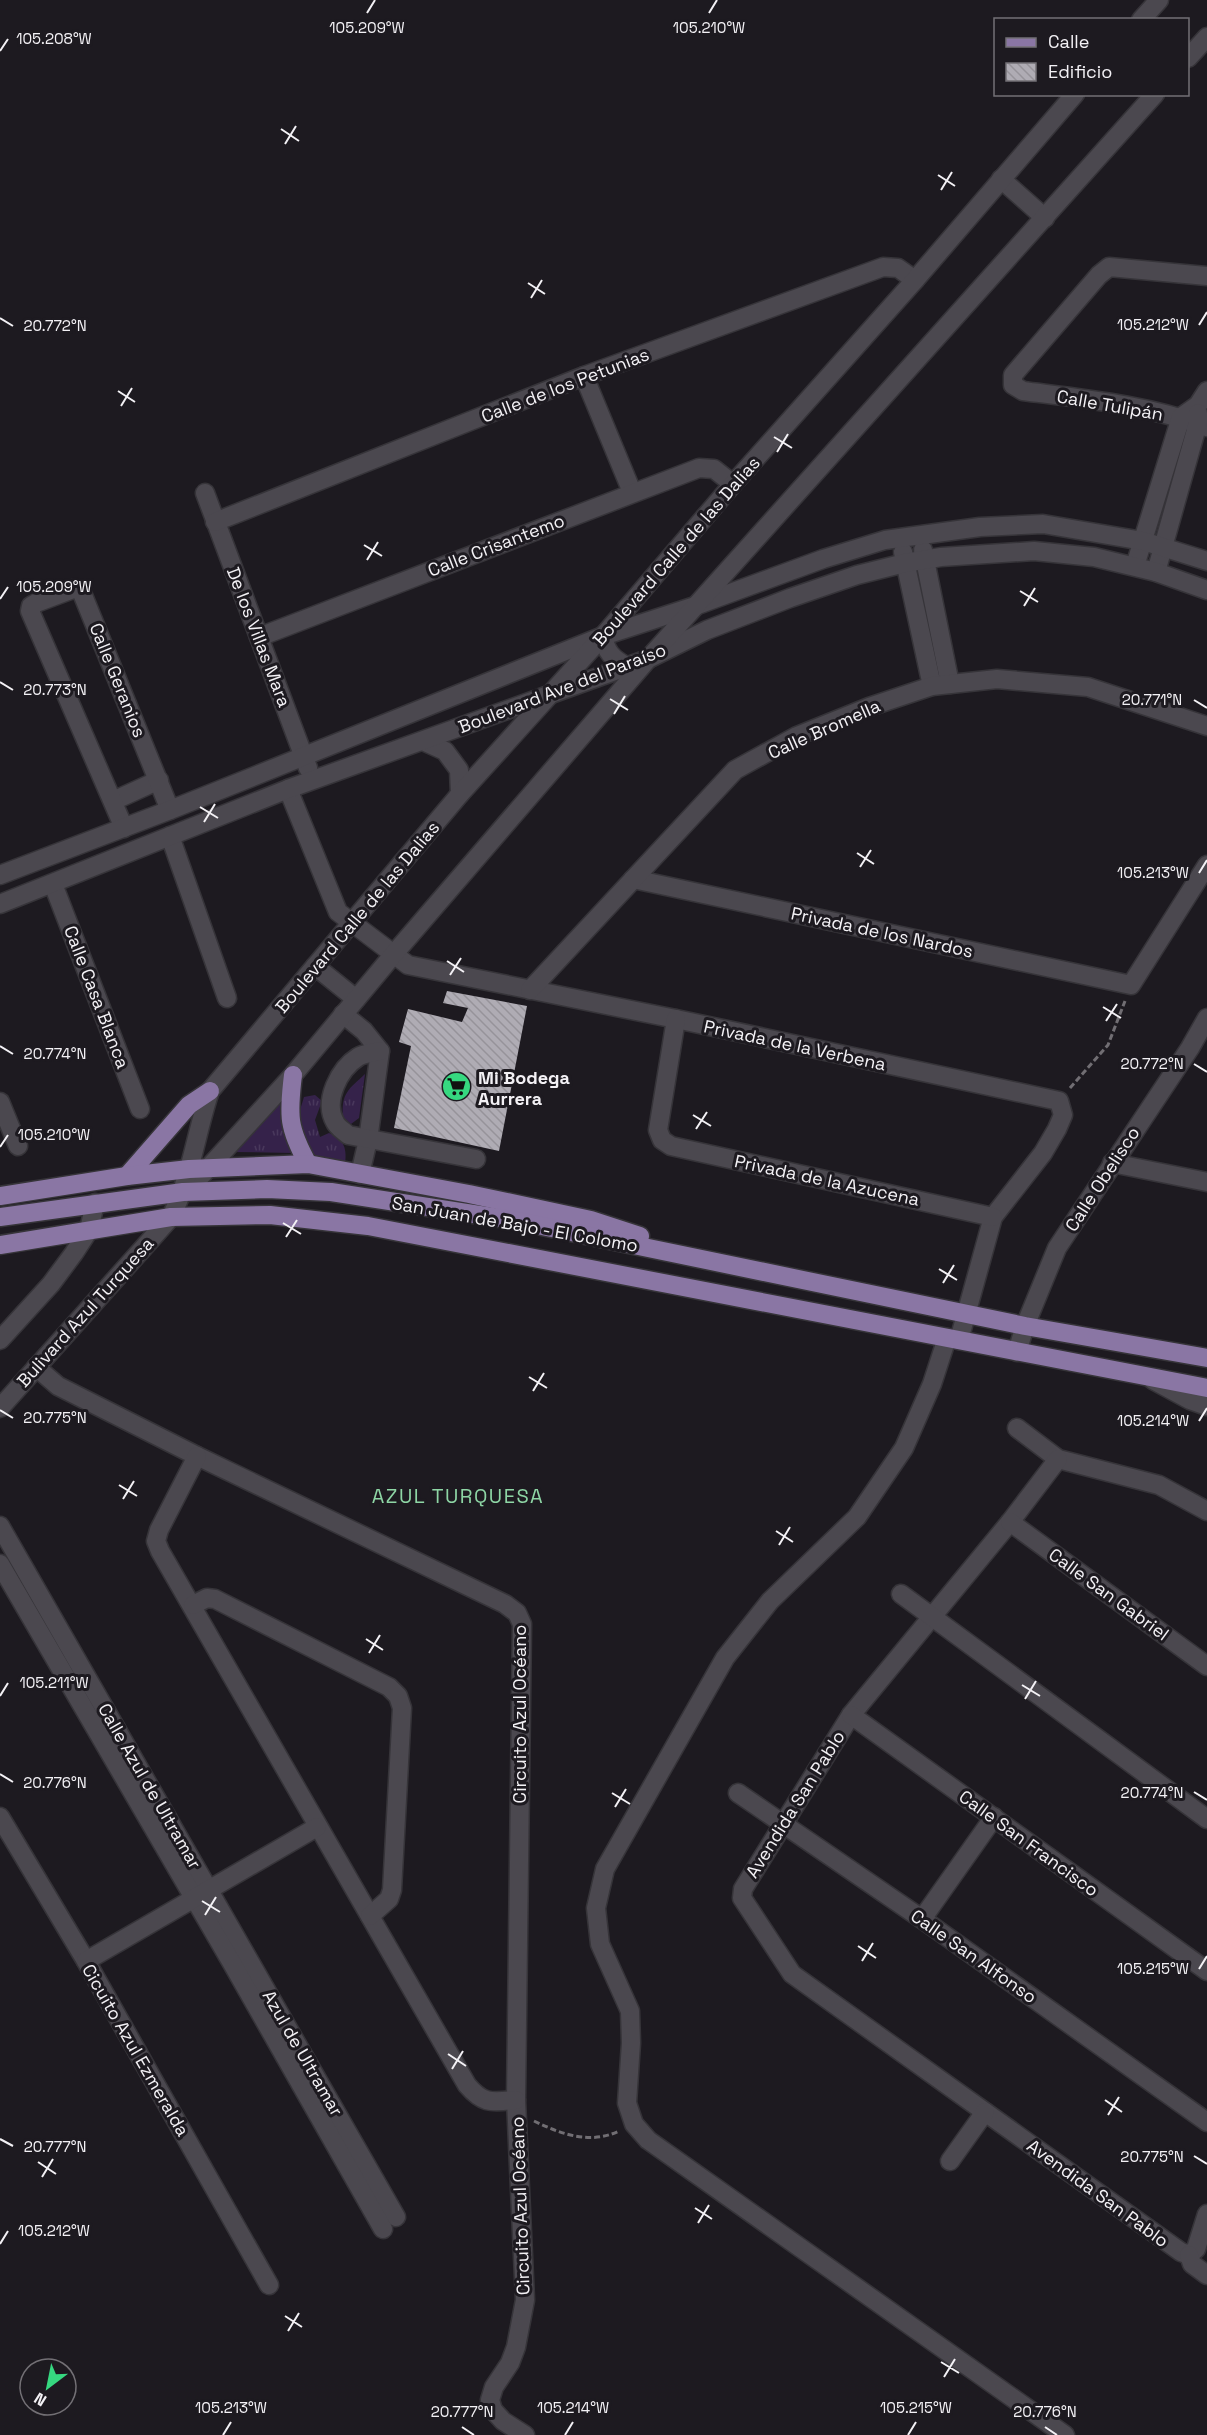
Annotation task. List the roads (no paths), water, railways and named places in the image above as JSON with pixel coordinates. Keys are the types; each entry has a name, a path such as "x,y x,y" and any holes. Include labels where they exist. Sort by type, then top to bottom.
{"main road":[{"path":"294,1075 289,1104 290,1122 295,1140 308,1164"},
{"path":"127,1176 189,1105 210,1091"},
{"path":"0,1196 127,1176 209,1167 308,1164 469,1194 591,1220 733,1265"},
{"name":"San Juan de Bajo - El Colomo","path":"0,1217 183,1192 267,1189 331,1192 513,1220 974,1316 1207,1358"},
{"name":"San Juan de Bajo - El Colomo","path":"0,1245 171,1217 270,1215 368,1226 1207,1388"}],"street":[{"path":"1143,18 1159,0"},
{"path":"1189,57 1207,37"},
{"name":"Boulevard Calle de las Dalias","path":"171,1217 183,1192 210,1091 460,794 603,636 1073,96"},
{"name":"Boulevard Calle de las Dalias","path":"183,1192 294,1075 393,955 648,659 1153,96"},
{"path":"1001,179 1045,218"},
{"name":"Calle de los Petunias","path":"215,522 584,376 883,267 898,268 915,280"},
{"name":"Calle Tulipán","path":"1198,413 1023,391 1013,385 1012,375 1099,275 1109,267 1207,276"},
{"path":"584,376 632,492"},
{"path":"1135,566 1143,541 1198,413"},
{"path":"1156,572 1198,413"},
{"name":"Calle Crisantemo","path":"259,637 699,468 714,470 733,484"},
{"name":"De los Villas Mara","path":"205,493 313,780"},
{"name":"Boulevard Ave del Paraíso","path":"0,875 170,810 603,636 695,606 823,559 885,540 980,527 1043,524 1143,541 1207,561"},
{"path":"920,535 926,560 941,685"},
{"path":"900,538 905,563 941,685"},
{"name":"Boulevard Ave del Paraíso","path":"0,904 288,789 648,659 707,630 857,575 926,560 972,554 1034,551 1094,557 1135,566 1207,590"},
{"name":"Calle Geranios","path":"124,828 30,611 31,606 36,603 73,589 78,589 82,593 170,810"},
{"path":"640,624 650,635 651,646 648,659"},
{"path":"603,636 605,649 613,659 626,666"},
{"name":"Calle Bromella","path":"530,990 735,770 798,736 869,707 941,685 997,678 1088,687 1207,726"},
{"path":"423,741 445,751 459,770 460,794"},
{"path":"112,801 159,780"},
{"name":"Privada de la Verbena","path":"288,789 338,912 408,965 676,1019 1059,1101 1063,1115 1057,1130 1043,1153 993,1217"},
{"path":"170,836 227,998"},
{"name":"Privada de los Nardos","path":"633,879 1131,985 1207,865"},
{"name":"Calle Casa Blanca","path":"53,884 140,1109"},
{"path":"315,966 356,999"},
{"path":"343,1014 364,1031 380,1051 368,1140 360,1174"},
{"name":"Calle Obelisco","path":"1015,1351 1022,1325 1057,1248 1112,1163 1198,1049 1207,1018"},
{"name":"Privada de la Azucena","path":"676,1019 658,1130 662,1140 671,1146 993,1217"},
{"path":"380,1051 360,1055 346,1067 335,1086 330,1106 335,1123 348,1135 476,1160"},
{"path":"0,1102 18,1146"},
{"path":"1112,1163 1207,1182"},
{"path":"0,1340 51,1284 89,1230 95,1203"},
{"name":"Bulivard Azul Turquesa","path":"0,1407 171,1217"},
{"path":"993,1217 974,1316 932,1384 904,1448 857,1517 770,1601 724,1658 605,1869 596,1908 600,1944 630,2011 631,2043 627,2103 634,2124 648,2140 1065,2435"},
{"name":"Circuito Azul Océano","path":"36,1367 58,1386 197,1456 505,1604 518,1613 522,1624 516,2100 525,2300 516,2347 510,2363 494,2387 490,2400 493,2410 503,2421 525,2435"},
{"path":"1146,1376 1190,1400 1207,1406"},
{"path":"1017,1428 1058,1459 1159,1485 1207,1511"},
{"name":"Circuito Azul Océano","path":"197,1456 159,1530 156,1541 317,1827 467,2085 477,2097 490,2102 516,2100"},
{"name":"Avendida San Pablo","path":"1058,1459 1010,1522 851,1715 743,1888 741,1898 792,1974 1181,2252 1189,2255 1192,2264 1207,2275"},
{"name":"Calle San Gabriel","path":"1010,1522 1207,1666"},
{"name":"Calle Azul de Ultramar","path":"0,1526 210,1889"},
{"name":"Calle Azul de Ultramar","path":"0,1564 194,1899"},
{"path":"901,1594 1207,1819"},
{"path":"193,1605 207,1598 215,1599 389,1687 398,1696 402,1708 392,1890 389,1899 370,1916"},
{"name":"Calle San Francisco","path":"851,1715 1207,1971"},
{"name":"Calle San Alfonso","path":"738,1793 922,1919 1207,2122"},
{"name":"Cicuito Azul Ezmeralda","path":"0,1817 86,1961 269,2285"},
{"path":"922,1919 994,1817"},
{"path":"86,1961 317,1827"},
{"name":"Azul de Ultramar","path":"194,1899 389,2223 210,1889"},
{"path":"950,2161 986,2112"},
{"path":"1189,2255 1196,2250 1207,2214"}],"place":[{"name":"Mi Bodega Aurrera","path":"457,1087"}],"district":[{"name":"AZUL TURQUESA","path":"458,1496"}]}
